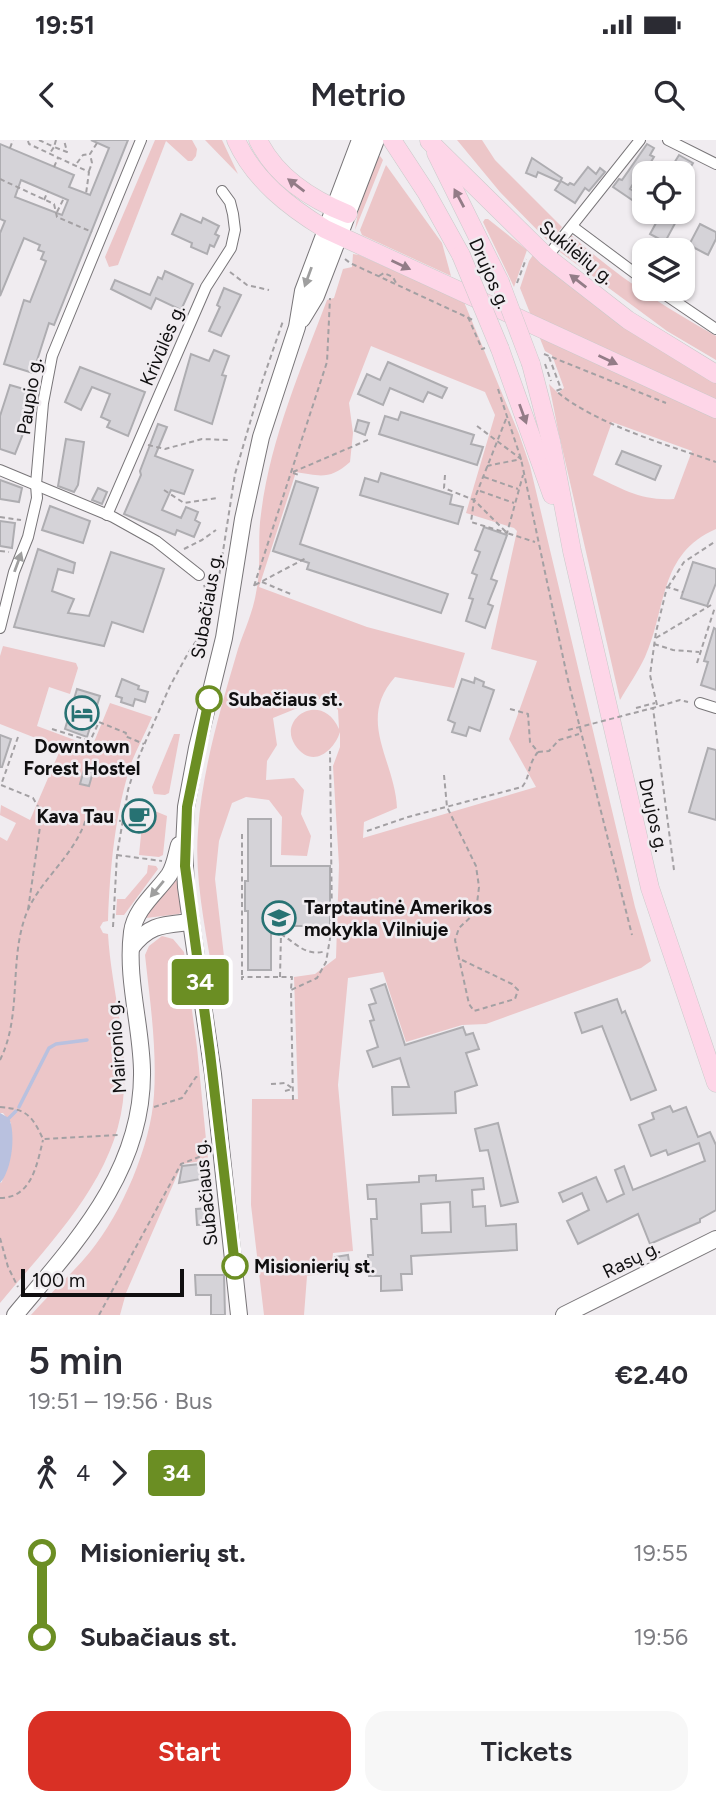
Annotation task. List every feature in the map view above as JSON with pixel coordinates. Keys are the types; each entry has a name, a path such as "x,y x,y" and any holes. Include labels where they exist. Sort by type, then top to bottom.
{"main road":[{"path":"236,140 262,180 286,202 332,232 716,409"},
{"path":"258,140 267,158 283,175 300,189 341,211"},
{"name":"Subačiaus g.","path":"341,211 360,140"},
{"name":"Subačiaus g.","path":"239,1315 210,1048 191,922 184,829 197,748 224,638 250,480 265,425 297,327 316,296 332,232 376,140"},
{"name":"Drujos g.","path":"392,140 461,255 491,349 572,551"},
{"name":"Drujos g.","path":"429,140 508,285 534,357 572,551 650,888 716,1083"},
{"name":"Sukilėlių g.","path":"429,140 541,252 628,320 716,373"},
{"name":"Maironio g.","path":"15,1315 100,1210 130,1147 140,1109 142,1069 131,974 132,930 136,918 173,867 184,829"},
{"path":"131,948 144,932 151,928 191,922"},
{"name":"Rasų g.","path":"564,1315 716,1239"}],"street":[{"name":"Paupio g.","path":"0,628 37,498 36,484 47,373 60,334 141,140"},
{"path":"541,252 573,227 640,140"},
{"path":"668,140 716,164"},
{"name":"Krivūlės g.","path":"107,515 206,287 231,248 235,230 230,202 222,191"},
{"path":"573,227 632,271"},
{"path":"675,301 716,329"},
{"path":"0,470 107,515 156,541 199,575"},
{"path":"700,703 716,708"}],"path":[{"path":"10,148 13,140"},
{"path":"24,140 89,172"},
{"path":"39,140 66,152 64,140"},
{"path":"50,153 57,140"},
{"path":"86,194 92,163 90,154 97,143"},
{"path":"75,164 83,155 90,154"},
{"path":"54,167 58,157"},
{"path":"0,179 54,204 57,217 101,236"},
{"path":"44,200 48,191"},
{"path":"56,213 64,198"},
{"path":"508,285 528,255 541,252"},
{"path":"345,259 479,323"},
{"path":"221,265 247,285 269,290"},
{"path":"306,558 254,586 327,362 330,294"},
{"path":"468,317 491,349"},
{"path":"534,357 549,356 666,403"},
{"path":"549,356 561,389 556,391 574,406 716,462"},
{"path":"496,383 521,459 537,543 581,733 632,935"},
{"path":"507,418 474,500 471,522 537,543"},
{"path":"477,426 521,459"},
{"path":"139,441 165,450 202,439 228,440"},
{"path":"292,472 370,439"},
{"path":"487,466 521,459"},
{"path":"292,472 299,475"},
{"path":"507,533 524,472"},
{"path":"445,475 444,488 474,500 507,533"},
{"path":"483,477 519,489"},
{"path":"164,490 184,503 217,498"},
{"path":"479,491 516,503"},
{"path":"0,517 32,522"},
{"path":"173,555 216,530"},
{"path":"674,870 650,675 655,638 667,587 684,562 716,541"},
{"path":"199,575 212,607"},
{"path":"261,582 293,595"},
{"path":"667,587 683,592"},
{"path":"655,638 713,606"},
{"path":"697,663 713,606"},
{"path":"654,644 673,650 701,652"},
{"path":"568,730 655,706 680,701 700,703"},
{"path":"636,708 655,706"},
{"path":"510,709 528,714 530,742 538,752"},
{"path":"52,729 91,739 99,722 145,744"},
{"path":"367,831 408,817 522,787 526,781 529,763 538,752 548,751 559,740 581,733"},
{"path":"0,1060 8,1045 18,957 42,813 33,799 1,785 18,737"},
{"path":"291,990 317,978 326,962 332,927 330,751"},
{"path":"444,775 447,807 476,866 479,887 476,912 459,928 456,940 469,1004 474,1011 515,999 518,990 512,984 460,959"},
{"path":"27,911 55,869 76,845 87,816 122,821"},
{"path":"242,834 242,979 292,977 293,1100"},
{"path":"117,855 167,861"},
{"path":"281,977 281,934 303,951 316,954 327,951"},
{"path":"182,1098 196,1077"},
{"path":"271,1084 285,1083 293,1088"},
{"path":"285,1091 293,1088"},
{"path":"0,1107 16,1108 30,1115 43,1139 33,1178 16,1195 0,1198"},
{"path":"43,1139 119,1135"},
{"path":"99,1315 181,1164 212,1152"},
{"path":"0,1238 8,1267 18,1287"}],"shaded area":[{"path":"155,140 192,140 197,149 196,156 192,161 188,161 166,141 118,265 109,267 105,257"},
{"path":"205,140 222,140 238,174"},
{"path":"457,140 482,140 495,160 562,227 556,235 547,240 500,192"},
{"path":"380,156 383,160 355,230 358,212 376,160"},
{"path":"386,165 442,243 451,276 362,235 360,230"},
{"path":"485,219 527,250 514,287 483,222"},
{"path":"571,235 632,284 632,301 657,301 716,336 716,360 667,331 560,252"},
{"path":"353,254 359,255 464,302 530,466 635,907 651,961 641,968 486,1024 462,1025 406,1042 383,972 348,978 338,1085 353,1251 333,1253 331,1273 307,1276 304,1315 264,1315 251,1205 252,1099 298,1099 294,977 315,974 336,958 339,865 333,766 340,747 340,732 328,751 315,757 302,752 291,735 297,718 304,712 313,710 322,711 331,717 339,729 338,710 327,696 273,718 277,745 267,761 266,780 294,778 304,790 301,814 311,836 307,856 281,855 282,817 269,800 246,797 232,803 219,841 215,879 227,982 214,984 199,889 198,831 213,739 238,649 255,600 259,573 261,514 271,459 327,300 334,298 343,269 352,267","holes":["371,346 485,392 495,415 466,513 517,531 491,649 537,661 509,739 536,787 363,838 364,822 397,808 378,725 384,693 395,677 454,688 465,653 367,627 259,587 296,472 330,474 350,462 353,433 349,403"]},
{"path":"533,255 646,340 716,382 716,402 532,318 520,288"},
{"path":"539,336 716,416 716,529 697,540 674,568 645,657 620,700 549,384 558,393 564,388 552,355 545,351","holes":["612,422 692,451 674,499 642,496 593,475"]},
{"path":"3,646 76,663 78,668 70,694 49,687 37,726 88,745 94,742 110,703 152,717 132,761 121,800 114,840 108,921 103,922 100,927 103,933 108,934 123,1050 124,1089 120,1120 97,1178 80,1205 0,1303 0,1183 11,1123 0,1113 0,837 7,841 16,823 0,815 1,805 30,820 61,748 0,724 0,656"},
{"path":"174,734 180,734 169,793 154,794 152,787"},
{"path":"150,809 167,816 163,855 159,857 139,855 142,825 148,825"},
{"path":"148,865 158,869 124,915 116,915 117,899 125,899 147,873"},
{"path":"174,877 179,884 182,911 179,914 146,918 140,922"},
{"path":"162,936 173,939 184,952 208,1160 182,1164 126,1293 120,1315 31,1315 102,1236 124,1198 141,1156 152,1115 155,1077 145,955 149,946"}],"water":[{"path":"0,1113 9,1118 12,1142 10,1161 0,1183"}],"building":[{"path":"91,140 128,140 54,325 49,323 33,373 4,364 24,300 30,302 46,261 41,259 44,252 38,250 40,245 24,238 0,296 0,233 5,221 0,219 0,144 74,175 69,187 90,195 109,148","holes":["21,180 68,200 62,215 15,197"]},
{"path":"647,144 654,148 650,155 654,157 652,161 635,161"},
{"path":"679,155 690,161 675,161"},
{"path":"532,158 562,178 560,182 538,172 536,177 526,173"},
{"path":"632,166 632,200 613,187 619,179 622,180"},
{"path":"588,167 596,174 600,168 605,172 589,191 585,188 575,203 555,190 561,181 574,185"},
{"path":"181,214 201,223 203,218 219,226 215,234 219,236 214,247 210,245 207,254 191,247 192,243 172,234"},
{"path":"655,224 675,224 667,238 658,238 650,234"},
{"path":"700,224 716,232 716,239 708,255 695,248 695,238 693,238"},
{"path":"165,271 193,284 181,310 156,298 151,309 111,289 115,280 150,295 158,277 162,279"},
{"path":"224,288 241,295 221,336 209,331 220,307 217,305"},
{"path":"214,350 229,356 222,375 226,376 212,424 175,410 191,354 209,361"},
{"path":"388,362 447,388 442,398 428,392 423,402 390,388 383,405 358,394 367,374 380,380"},
{"path":"80,367 145,392 128,436 107,427 110,421 101,417 110,394 92,387 81,410 65,402"},
{"path":"10,385 34,392 27,415 30,416 15,454 0,449 0,416"},
{"path":"401,412 474,435 471,444 483,447 477,465 379,434 385,416 398,420"},
{"path":"358,420 369,423 365,435 355,431"},
{"path":"158,424 167,427 155,456 193,470 184,494 171,490 162,510 181,518 186,507 198,512 195,520 200,523 194,537 177,530 175,535 124,514 141,475 140,471"},
{"path":"66,439 84,442 78,485 74,492 58,486"},
{"path":"622,451 661,466 655,480 616,464"},
{"path":"381,473 452,495 450,504 463,507 458,524 360,495 365,478 378,482"},
{"path":"0,480 22,488 19,502 0,499"},
{"path":"296,481 318,488 300,544 448,594 441,613 307,569 309,563 273,551"},
{"path":"98,488 107,492 102,504 92,500"},
{"path":"50,506 90,521 83,543 42,530"},
{"path":"0,521 15,523 12,548 0,546"},
{"path":"484,527 507,535 491,579 497,581 488,604 493,606 485,628 466,621 473,599 469,598 477,575 472,573 480,552 475,550"},
{"path":"38,549 75,563 73,573 58,569 52,591 74,599 68,613 89,616 111,552 164,569 143,632 112,622 104,646 14,627"},
{"path":"693,562 716,569 716,583 707,606 681,598"},
{"path":"714,628 716,690 701,685 708,662 704,661"},
{"path":"475,678 484,682 483,686 494,690 480,731 469,727 466,736 452,732 455,723 448,720 462,679 474,683"},
{"path":"122,679 148,692 145,702 135,699 133,706 121,702 122,698 116,696"},
{"name":"Downtown Forest Hostel","path":"77,689 100,696 87,737 65,729"},
{"path":"0,735 11,739 2,767 0,767"},
{"path":"708,748 716,750 716,820 689,812"},
{"path":"84,770 93,772 89,786 80,784"},
{"path":"138,810 148,812 146,823 136,822"},
{"path":"248,819 271,819 271,866 330,866 330,926 271,926 271,970 248,970 245,881 248,881"},
{"path":"385,984 405,1045 463,1027 466,1035 473,1033 479,1049 466,1053 477,1085 455,1092 456,1113 393,1115 392,1087 409,1087 400,1058 373,1067 367,1051 378,1047 370,1021 374,1020 369,1005 376,1003 371,989"},
{"path":"617,999 622,1013 625,1011 656,1090 631,1100 602,1026 582,1033 575,1013"},
{"path":"670,1106 673,1112 686,1107 698,1137 710,1132 716,1145 716,1210 700,1219 700,1222 650,1244 638,1214 578,1244 567,1221 589,1210 582,1193 563,1202 559,1193 596,1177 607,1202 624,1194 615,1170 624,1166 633,1190 705,1161 699,1143 668,1155 666,1150 651,1156 639,1125 654,1119 652,1113"},
{"path":"498,1123 518,1202 501,1206 488,1150 480,1151 475,1129"},
{"path":"209,1163 211,1177 179,1183 182,1166"},
{"path":"436,1175 436,1181 483,1178 484,1189 472,1190 473,1207 485,1206 486,1226 516,1224 517,1250 411,1256 412,1274 401,1274 402,1290 381,1291 381,1276 369,1276 368,1255 373,1255 371,1219 377,1219 376,1199 368,1199 367,1185 419,1182 419,1176","holes":["450,1202 451,1232 422,1233 421,1204"]},
{"path":"210,1208 211,1224 197,1225 196,1209"},
{"path":"348,1255 350,1269 337,1271 335,1257"},
{"path":"195,1275 224,1275 225,1315 211,1315 211,1295 196,1295"}],"waterway":[{"path":"19,1107 49,1048 56,1044 87,1040"},
{"path":"9,1118 16,1111"}],"bus line":[{"name":"34","path":"209,699 187,807 184,829 185,866 235,1266"}],"place":[{"name":"Subačiaus st.","path":"209,699"},
{"name":"Downtown Forest Hostel","path":"82,713"},
{"name":"Kava Tau","path":"139,816"},
{"name":"Tarptautinė Amerikos mokykla Vilniuje","path":"279,918"},
{"name":"Misionierių st.","path":"235,1266"}]}
